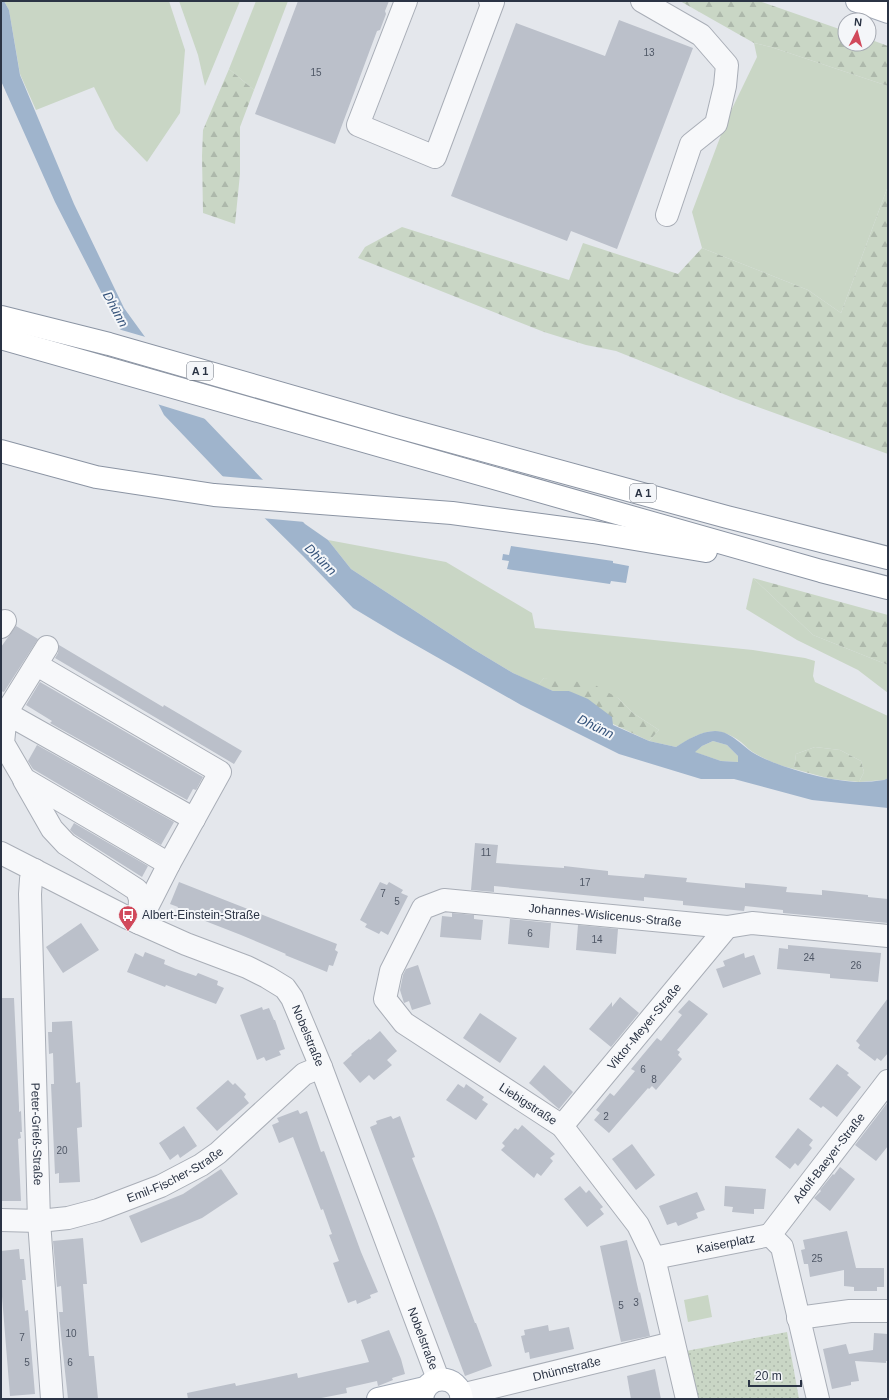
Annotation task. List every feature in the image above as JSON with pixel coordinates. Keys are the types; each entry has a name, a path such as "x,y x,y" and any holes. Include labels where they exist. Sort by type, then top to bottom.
{"main road":[{"path":"857,1 888,12"},
{"name":"A 1","path":"1,317 109,344 398,427 727,517 888,558"},
{"name":"A 1","path":"1,338 104,366 392,450 821,571 888,588"},
{"path":"1,451 96,477 214,495 452,513 593,532 821,571"},
{"name":"Nobelstraße","path":"428,1389 446,1379 453,1382 458,1388 461,1397"},
{"path":"378,1399 428,1389"}],"street":[{"path":"406,1 358,125 435,157 493,2 490,1"},
{"path":"642,1 701,35 727,65 725,86 716,124 691,144 667,215"},
{"path":"42,656 220,772 169,864 139,923 140,899 136,890 66,844 52,829 3,743 3,712 42,656"},
{"path":"3,712 194,819"},
{"path":"24,779 169,864"},
{"name":"Nobelstraße","path":"1,853 139,923 267,977 284,988 292,998 321,1067 428,1389"},
{"name":"Peter-Grieß-Straße","path":"35,870 31,879 30,894 39,1221 52,1399"},
{"name":"Johannes-Wislicenus-Straße","path":"385,999 391,971 424,908 444,900 727,927 752,923 888,936"},
{"name":"Viktor-Meyer-Straße","path":"562,1126 727,927"},
{"name":"Liebigstraße","path":"385,999 404,1023 562,1126 638,1225 654,1258"},
{"name":"Emil-Fischer-Straße","path":"1,1220 39,1221 68,1218 120,1203 161,1186 201,1165 218,1153 304,1074 321,1067"},
{"name":"Adolf-Baeyer-Straße","path":"770,1236 888,1081"},
{"name":"Kaiserplatz","path":"654,1258 770,1236 782,1247 818,1399"},
{"path":"654,1258 687,1399"},
{"path":"798,1318 850,1311 888,1311"},
{"name":"Dhünnstraße","path":"461,1397 673,1343"}],"green space":[{"path":"4,1 169,1 185,50 180,113 147,162 115,129 94,87 36,110 20,74 9,10"},
{"path":"179,1 240,1 205,86 198,55"},
{"path":"256,1 288,1 254,90 229,69"},
{"path":"680,1 759,1 837,28 837,52 877,52 877,42 888,46 888,86 771,47 754,43"},
{"path":"754,43 771,47 888,86 888,186 841,313 808,290 702,248 692,212 727,119 757,57"},
{"path":"229,69 254,90 240,127 240,174 235,224 203,213 203,130"},
{"path":"888,186 888,454 736,399 616,351 586,345 544,332 358,258 365,247 402,227 569,280 583,243 678,274 702,248 808,290 841,313"},
{"path":"328,540 446,562 532,613 535,628 753,650 805,658 815,661 813,676 815,682 888,716 888,778 884,780 859,782 864,772 861,761 840,750 815,747 796,754 794,769 765,759 732,736 716,731 693,737 676,747 649,741 659,730 633,713 618,698 544,678 538,685 513,673 473,649 351,569"},
{"path":"753,578 813,635 888,665 888,693 858,670 797,640 746,609"},
{"path":"753,578 888,615 888,665 813,635"},
{"path":"544,678 569,680 595,685 618,698 633,713 659,730 649,741 613,724 569,691 553,691 538,685"},
{"path":"713,741 727,745 738,756 738,762 721,761 694,752"},
{"path":"815,747 840,750 861,761 864,772 859,782 831,779 794,769 796,754"},
{"path":"708,1295 712,1317 688,1322 684,1300"},
{"path":"787,1332 799,1399 699,1399 686,1351"}],"water":[{"name":"Dhünn","path":"1,1 4,1 9,10 20,75 74,204 124,308 203,417 305,524 328,540 351,569 473,649 513,673 553,691 569,691 588,699 612,717 613,725 649,741 676,747 699,734 710,731 721,732 732,737 752,752 767,760 821,777 860,782 884,780 888,778 888,808 812,800 734,779 701,779 619,754 521,705 353,608 164,415 55,202 1,81","holes":["713,741 727,745 738,756 738,762 721,761 695,752 702,746"]},
{"path":"511,546 613,561 613,563 629,566 626,583 611,581 610,584 507,569 509,561 502,560 503,554 509,555"}],"pier":[{"path":"118,329 149,338 175,378 209,420 157,404"},
{"path":"219,476 266,480 305,522 261,518"}],"building":[{"path":"298,1 389,1 380,30 377,31 335,144 255,114"},
{"path":"619,20 693,48 617,249 571,231 567,241 451,196 516,23 605,56"},
{"path":"16,626 38,639 4,692 1,691 1,647"},
{"path":"59,645 163,707 164,705 242,751 234,764 55,658 58,653"},
{"path":"40,682 203,777 196,790 193,789 187,800 50,723 52,721 26,705"},
{"path":"37,745 174,822 161,845 33,769 28,761"},
{"path":"74,823 148,866 142,877 74,834 70,830"},
{"path":"475,843 498,845 496,863 564,868 564,866 608,871 608,875 644,878 645,874 687,878 686,882 745,888 745,883 787,887 786,892 822,895 822,890 868,895 868,897 888,899 888,923 783,913 783,910 745,906 744,911 683,905 683,901 644,897 644,901 494,886 494,892 471,890"},
{"path":"179,882 337,944 335,950 338,952 333,966 329,965 327,972 241,935 177,910 178,907 170,904"},
{"path":"380,882 387,885 389,882 403,890 401,893 408,896 388,935 381,931 379,934 365,927 367,924 360,920"},
{"path":"452,913 474,915 474,919 483,920 481,940 440,937 442,916 452,917"},
{"path":"510,919 551,923 549,948 508,944"},
{"path":"81,923 99,950 63,973 46,947"},
{"path":"578,925 618,929 616,954 576,950"},
{"path":"788,945 881,953 878,982 830,978 830,974 777,969 779,948 788,949"},
{"path":"145,952 165,960 164,964 176,969 196,976 198,973 218,981 217,985 224,988 216,1004 166,985 165,987 127,972 135,953 143,957"},
{"path":"744,953 745,958 754,955 761,974 723,988 716,969 725,966 723,961"},
{"path":"418,965 431,1004 412,1010 409,1001 404,1003 400,990 403,975 406,969"},
{"path":"620,997 639,1013 611,1047 589,1029 612,1002 612,1007"},
{"path":"1,998 14,998 19,1112 21,1111 22,1132 20,1132 21,1138 18,1139 21,1201 1,1201"},
{"path":"888,998 888,1053 881,1061 877,1058 875,1061 858,1048 860,1045 856,1041"},
{"path":"689,1000 708,1014 677,1050 680,1052 678,1055 682,1059 656,1090 652,1086 649,1089 648,1088 609,1133 594,1120 600,1113 596,1110 610,1093 614,1096 635,1071 631,1069 657,1038 661,1041 682,1015 678,1012"},
{"path":"262,1007 263,1010 269,1008 275,1020 285,1049 279,1051 281,1055 266,1061 264,1057 257,1060 240,1015"},
{"path":"480,1013 517,1038 500,1063 463,1038"},
{"path":"72,1021 76,1083 80,1082 82,1127 77,1128 80,1182 59,1183 59,1173 55,1174 51,1084 54,1084 53,1053 49,1054 48,1032 52,1032 52,1022"},
{"path":"380,1031 397,1051 387,1060 392,1065 374,1080 369,1075 360,1083 343,1063 352,1055 351,1054"},
{"path":"837,1064 849,1073 847,1075 861,1087 837,1117 823,1106 821,1108 809,1099"},
{"path":"544,1065 573,1092 559,1109 529,1083"},
{"path":"228,1080 233,1085 235,1083 246,1094 244,1097 249,1103 217,1131 196,1108"},
{"path":"458,1084 464,1088 466,1084 484,1097 482,1100 488,1104 476,1120 446,1100"},
{"path":"888,1102 888,1146 876,1161 855,1145"},
{"path":"298,1110 300,1114 307,1111 321,1152 324,1151 361,1252 378,1292 370,1295 371,1298 357,1304 356,1300 348,1303 341,1285 333,1263 339,1261 329,1235 332,1234 323,1209 321,1210 293,1137 279,1143 272,1125 279,1122 277,1118"},
{"path":"391,1116 393,1119 400,1116 415,1157 412,1158 492,1366 465,1376 370,1127 377,1124 376,1121"},
{"path":"522,1125 555,1154 550,1158 553,1161 541,1176 537,1173 534,1178 501,1150 505,1146 502,1143 515,1128 518,1130"},
{"path":"184,1126 197,1146 180,1158 178,1154 170,1160 159,1143"},
{"path":"798,1128 813,1140 809,1145 812,1148 798,1166 795,1163 790,1169 775,1157"},
{"path":"632,1144 655,1175 636,1190 612,1159"},
{"path":"840,1167 855,1179 830,1211 814,1198"},
{"path":"221,1169 238,1194 202,1218 141,1243 129,1216 183,1194"},
{"path":"580,1186 586,1193 589,1190 603,1207 600,1209 604,1214 587,1227 564,1199"},
{"path":"725,1186 766,1189 764,1209 754,1209 754,1214 732,1212 733,1207 724,1206"},
{"path":"697,1192 705,1210 696,1213 698,1218 678,1226 676,1222 667,1225 659,1206"},
{"path":"847,1231 856,1268 884,1268 884,1287 877,1287 877,1291 854,1291 854,1287 844,1286 844,1270 810,1277 808,1264 804,1264 801,1250 805,1249 803,1240"},
{"path":"83,1238 87,1284 83,1284 89,1356 94,1356 98,1399 68,1399 59,1312 63,1312 61,1286 57,1287 53,1241"},
{"path":"627,1240 650,1336 621,1342 600,1246"},
{"path":"19,1249 20,1259 24,1259 26,1280 22,1280 25,1311 28,1310 35,1394 10,1396 1,1284 1,1251"},
{"path":"548,1325 549,1331 569,1327 574,1349 530,1359 529,1352 525,1353 521,1336 525,1335 524,1330"},
{"path":"389,1330 401,1359 405,1374 392,1378 393,1380 378,1386 377,1381 346,1388 347,1393 316,1399 188,1399 187,1393 235,1383 236,1386 297,1373 298,1378 369,1362 361,1340"},
{"path":"874,1333 888,1334 888,1361 886,1361 886,1363 855,1361 859,1381 851,1382 851,1385 832,1389 823,1349 846,1344 849,1354 873,1350"},
{"path":"655,1369 661,1399 631,1399 627,1376"}],"place":[{"name":"Albert-Einstein-Straße","path":"128,932"}]}
